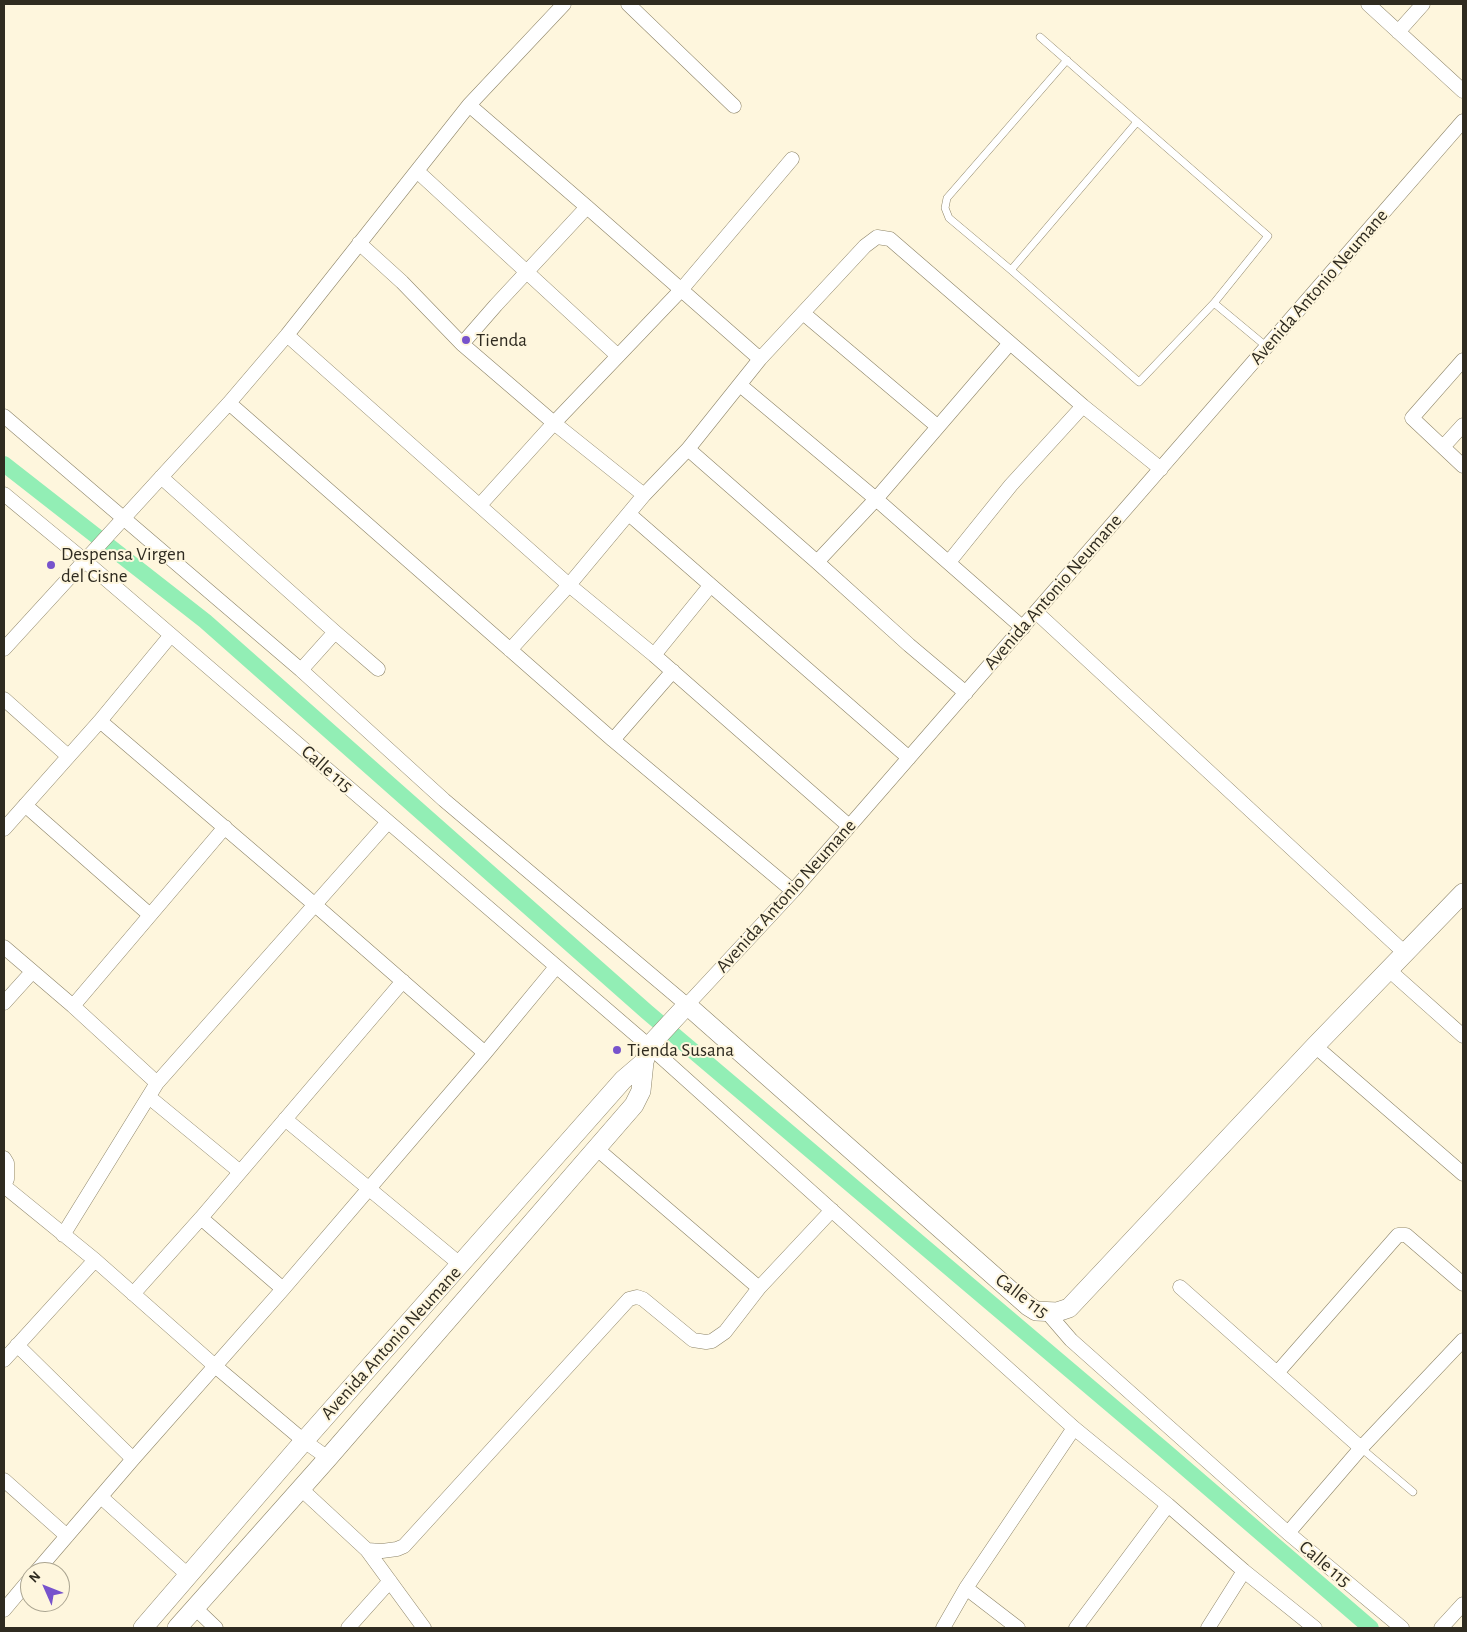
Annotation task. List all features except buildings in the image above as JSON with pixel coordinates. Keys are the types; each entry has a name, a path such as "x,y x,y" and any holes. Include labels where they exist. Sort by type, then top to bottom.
{"street":[{"path":"4,650 229,403 287,335 469,106 564,4"},
{"path":"628,4 734,106"},
{"path":"1368,4 1463,91"},
{"path":"1398,32 1423,4"},
{"path":"469,106 760,359"},
{"name":"Avenida Antonio Neumane","path":"143,1628 304,1440 461,1265 684,1008 793,891 850,826 1463,121"},
{"path":"480,505 554,423 681,290 792,159"},
{"path":"417,171 618,356"},
{"path":"462,344 587,207"},
{"path":"510,650 569,585 644,495 688,449 760,359 865,246 877,237 890,238 1083,406 1161,469"},
{"path":"359,243 402,282 462,344 554,423 644,495"},
{"path":"803,313 937,426"},
{"path":"287,335 569,585 673,671 850,826"},
{"path":"818,562 876,499 1010,343"},
{"path":"1463,360 1412,418 1463,466"},
{"path":"740,385 876,499 1023,628"},
{"path":"229,403 613,740 793,891"},
{"path":"949,562 1010,485 1083,406"},
{"path":"4,416 121,522 301,670 444,800 684,1008"},
{"path":"1443,447 1463,425"},
{"path":"688,449 818,562 909,646 966,693"},
{"path":"161,477 378,669"},
{"name":"Calle 115","path":"4,494 85,561 556,967 648,1050 832,1210 1074,1428 1315,1628"},
{"path":"629,514 909,758"},
{"path":"654,655 710,586"},
{"path":"1036,612 1406,954"},
{"path":"301,670 334,632"},
{"path":"4,829 100,721 171,635"},
{"path":"613,740 673,671"},
{"path":"4,699 68,756"},
{"path":"100,721 485,1053"},
{"path":"25,805 150,915"},
{"path":"63,1235 157,1083 388,822"},
{"path":"73,1006 225,827"},
{"path":"1046,1311 1057,1312 1069,1308 1315,1046 1460,902"},
{"path":"4,947 73,1006 157,1083"},
{"path":"45,1562 369,1189 556,967"},
{"path":"1390,971 1463,1036"},
{"path":"4,1003 32,972"},
{"path":"133,1294 201,1218 239,1171 286,1119 403,981"},
{"name":"Calle 115","path":"684,1008 1028,1306 1036,1311 1046,1311 1071,1340 1288,1533 1402,1628"},
{"path":"1315,1046 1463,1174"},
{"name":"Avenida Antonio Neumane","path":"177,1628 328,1458 634,1105 641,1090 648,1050"},
{"path":"148,1097 239,1171"},
{"path":"286,1119 461,1265"},
{"path":"597,1149 759,1288"},
{"path":"4,1158 7,1163 7,1178 4,1186 95,1260 215,1366 328,1458"},
{"path":"367,1550 382,1551 404,1546 629,1299 637,1297 643,1299 693,1340 706,1342 719,1337 759,1288 832,1210"},
{"path":"201,1218 283,1289"},
{"path":"1277,1373 1398,1235 1406,1235 1463,1284"},
{"path":"4,1360 95,1260"},
{"path":"1180,1287 1361,1448"},
{"path":"1288,1533 1361,1448 1463,1340"},
{"path":"18,1345 133,1459"},
{"path":"943,1628 966,1588 1074,1428"},
{"path":"4,1480 67,1536"},
{"path":"300,1488 367,1550 424,1628"},
{"path":"101,1497 188,1575"},
{"path":"1076,1628 1168,1505"},
{"path":"1208,1628 1244,1571"},
{"path":"348,1628 390,1581"},
{"path":"966,1588 1018,1628"},
{"path":"4,1610 20,1591"},
{"path":"1441,1628 1463,1604"},
{"path":"194,1607 216,1628"}],"lane":[{"path":"1040,37 1067,60 1268,236 1214,303 1139,382 1011,270 948,218 945,208 947,198 1067,60"},
{"path":"1011,270 1137,122"},
{"path":"1214,303 1267,347"},
{"path":"1361,1448 1413,1492"}],"waterway":[{"path":"4,464 205,621 647,1012 1163,1449 1371,1628"}],"place":[{"name":"Tienda","path":"466,340"},
{"name":"Despensa Virgen del Cisne","path":"51,565"},
{"name":"Tienda Susana","path":"617,1050"}]}
